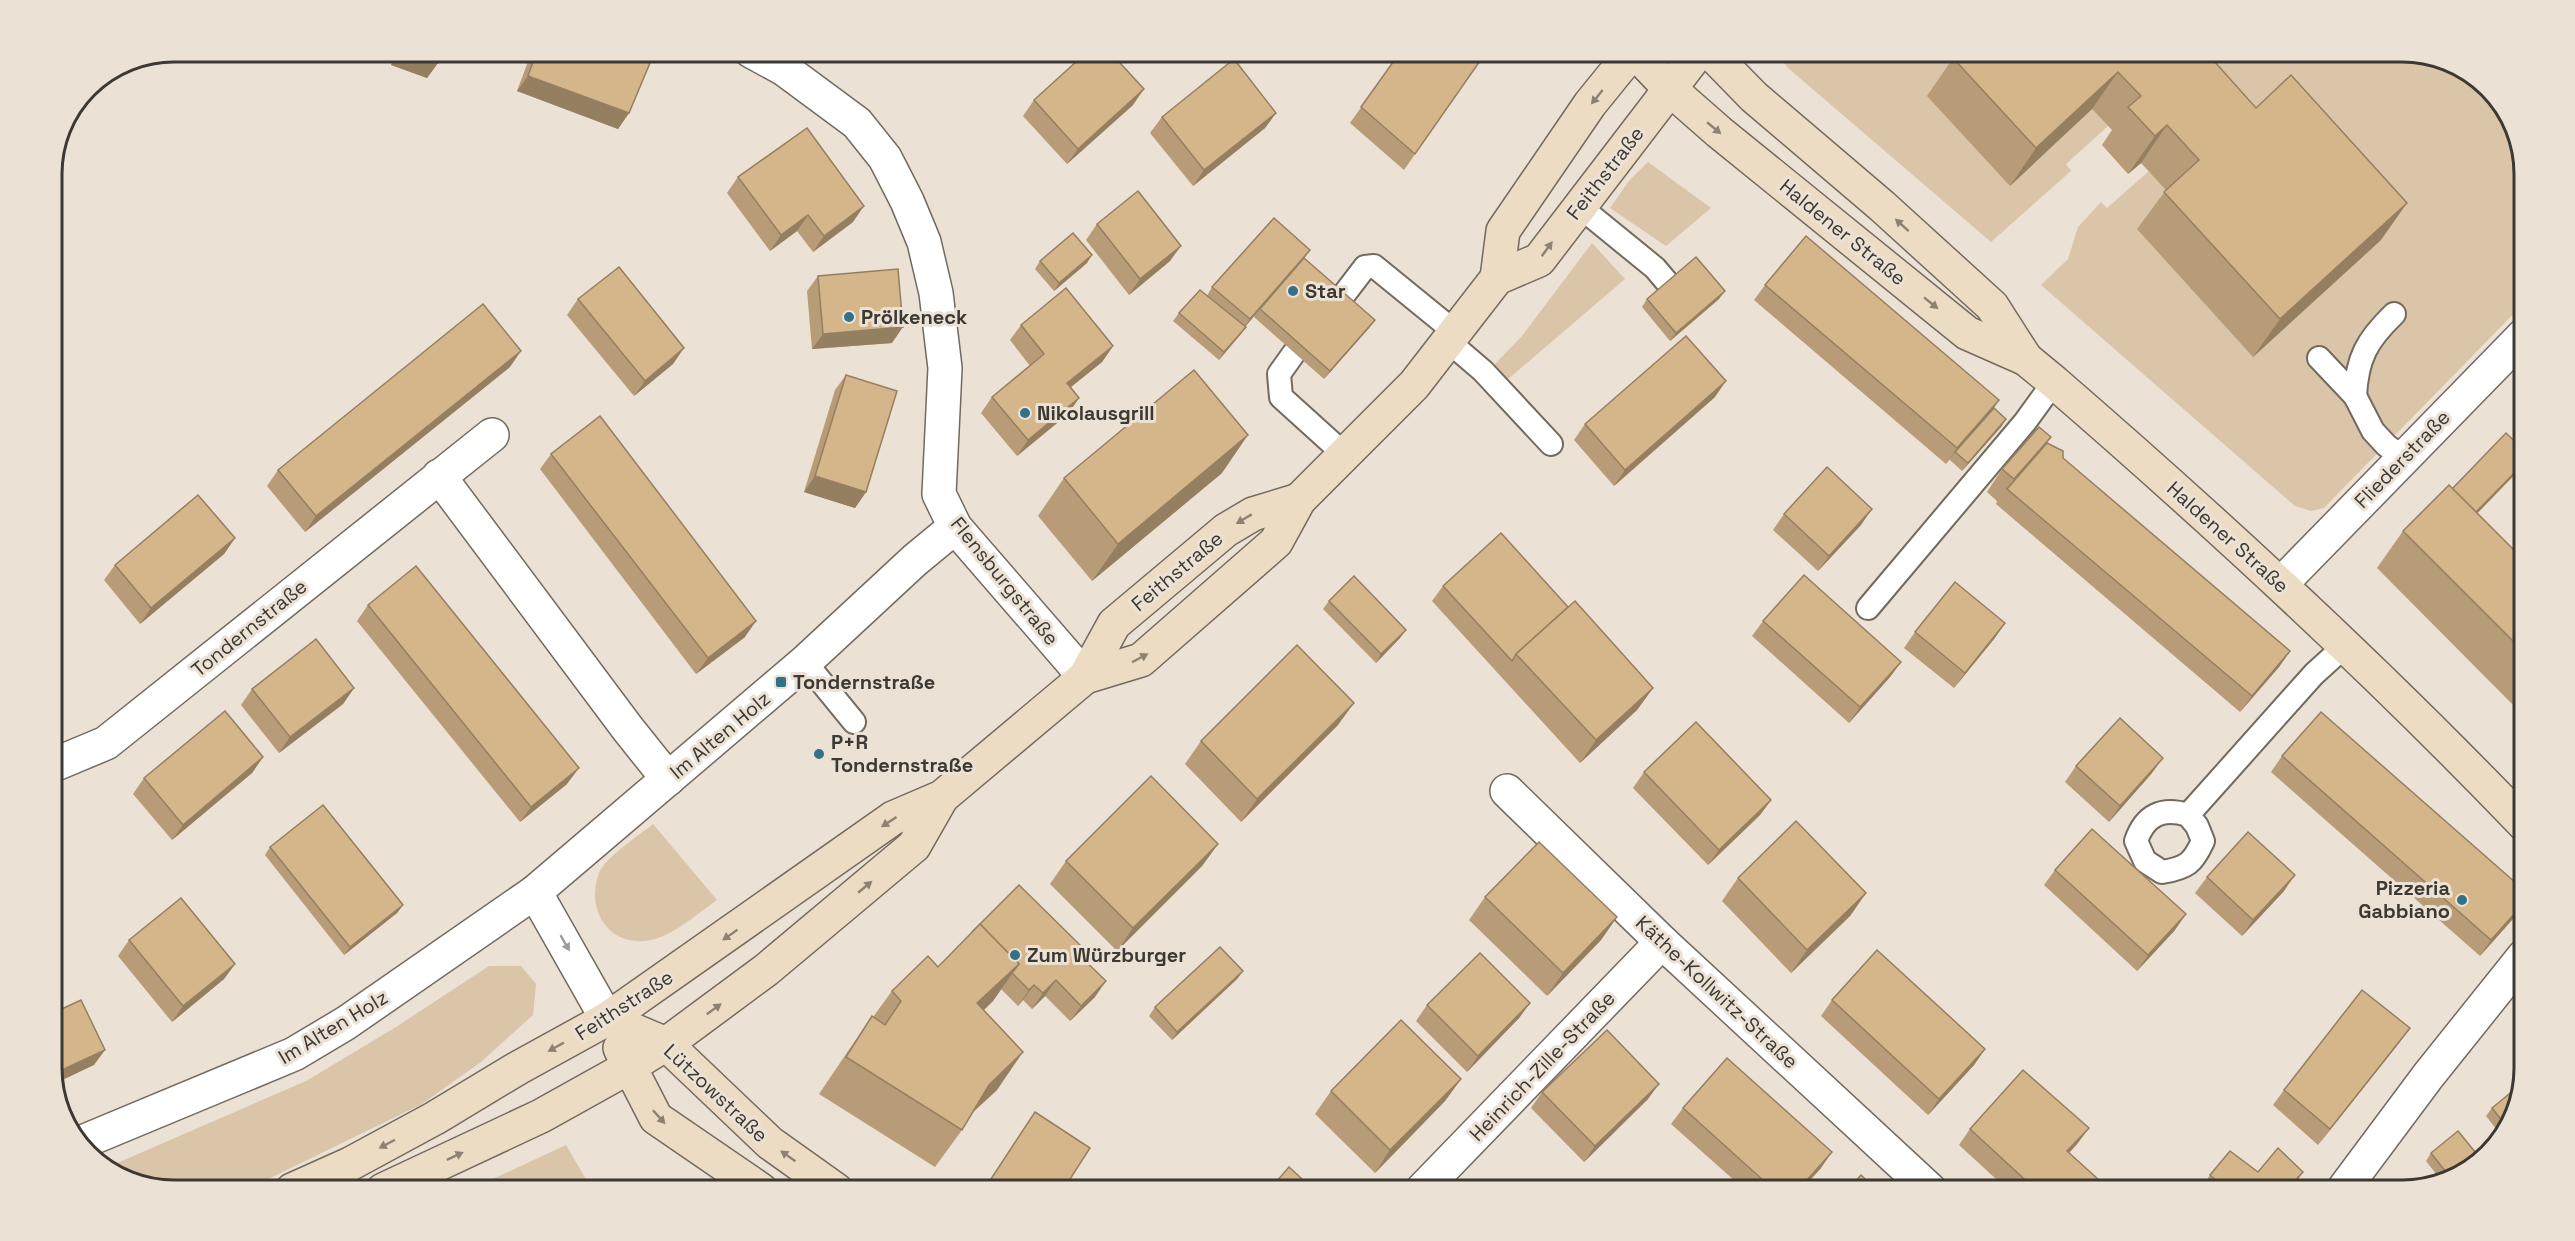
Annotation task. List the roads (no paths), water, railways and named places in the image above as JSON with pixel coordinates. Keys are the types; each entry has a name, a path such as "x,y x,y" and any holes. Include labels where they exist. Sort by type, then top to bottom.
{"main road":[{"path":"1497,278 1503,231 1590,105 1625,62"},
{"name":"Haldener Straße","path":"1644,62 1670,89 1967,333 2026,359 2054,382 2281,584 2443,740 2514,813"},
{"name":"Feithstraße","path":"1085,677 1141,660 1276,542 1299,500 1414,385 1497,278 1539,260 1691,62"},
{"name":"Haldener Straße","path":"1720,62 1754,97 1992,306 2026,359"},
{"name":"Feithstraße","path":"315,1180 351,1164 435,1118 518,1068 607,1019 893,818 942,797 1085,677 1114,624 1192,557 1226,530 1253,514 1299,500"},
{"name":"Feithstraße","path":"404,1180 541,1116 666,1044 757,978 914,846 942,797"},
{"path":"607,1019 656,1118 746,1180"},
{"name":"Lützowstraße","path":"607,1019 666,1044 770,1143 822,1180"}],"street":[{"name":"Flensburgstraße","path":"771,62 857,123 885,158 908,201 924,242 936,293 945,368 939,494 955,527 1085,677"},
{"name":"Fliederstraße","path":"2281,584 2513,346"},
{"name":"Tondernstraße","path":"62,761 106,743 492,435"},
{"path":"439,476 621,720 668,779"},
{"name":"Im Alten Holz","path":"88,1140 294,1054 346,1023 535,892 805,662 915,560 955,527"},
{"name":"Käthe-Kollwitz-Straße","path":"1507,791 1662,942 1919,1180"},
{"path":"535,892 607,1019"},
{"name":"Heinrich-Zille-Straße","path":"1432,1180 1662,942"},
{"path":"2350,1180 2428,1076 2514,969"}],"lane":[{"path":"1579,206 1655,267 1666,281"},
{"path":"1339,301 1365,267 1374,266 1452,336 1551,444"},
{"path":"2355,396 2357,370 2374,333 2394,314"},
{"path":"1294,353 1279,374 1281,397 1344,454"},
{"path":"2319,358 2355,396 2373,431 2403,458"},
{"path":"1868,608 2025,422 2054,382"},
{"path":"2188,815 2313,674 2346,645"},
{"path":"805,662 854,722"}],"place":[{"name":"Star","path":"1293,291"},
{"name":"Prölkeneck","path":"849,317"},
{"name":"Nikolausgrill","path":"1025,413"},
{"name":"Tondernstraße","path":"781,682"},
{"name":"P+R Tondernstraße","path":"819,754"},
{"name":"Pizzeria Gabbiano","path":"2462,900"},
{"name":"Zum Würzburger","path":"1015,955"}]}
